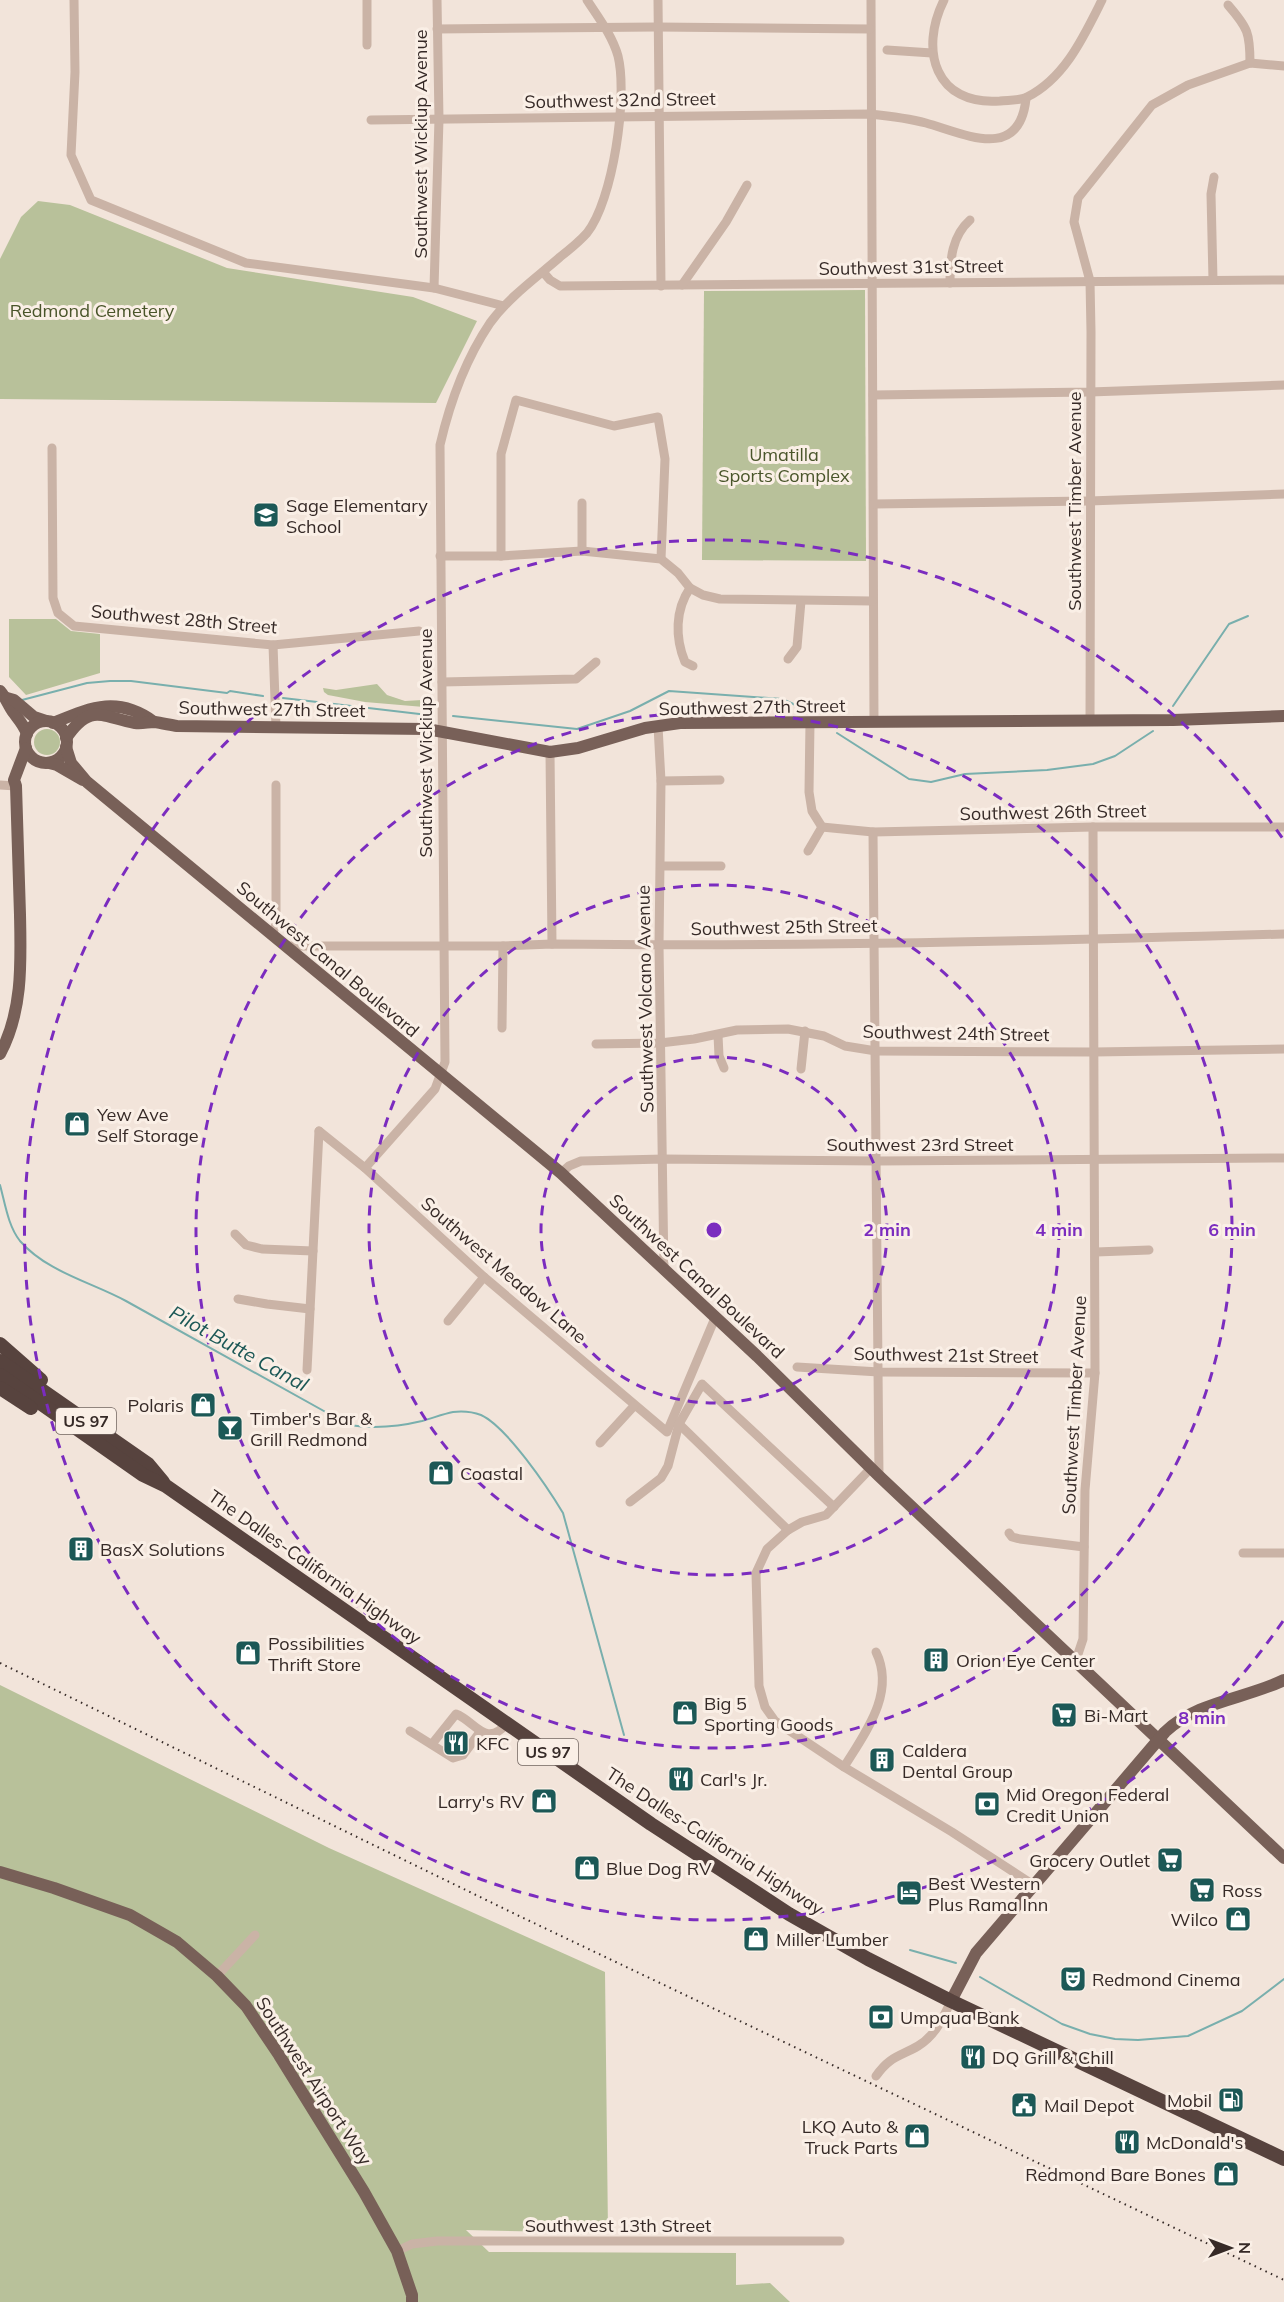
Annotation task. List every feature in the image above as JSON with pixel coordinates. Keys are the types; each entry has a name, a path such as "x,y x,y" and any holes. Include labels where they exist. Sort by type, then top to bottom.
{"highway":[{"path":"0,1344 51,1388 72,1412"},
{"name":"The Dalles-California Highway","path":"0,1361 148,1464 166,1486"},
{"name":"The Dalles-California Highway","path":"0,1375 143,1475 166,1486 651,1824 789,1914 868,1959 951,2001 1284,2158"},
{"path":"0,1388 87,1444 119,1458"}],"main road":[{"path":"3,695 14,700 34,717 62,729 66,742 60,758 27,770 16,786"},
{"path":"0,1054 6,1043 16,1007 21,970 14,780 26,748 27,734 25,727 3,695"},
{"name":"Southwest 27th Street","path":"50,722 87,708 113,706 144,715 153,722"},
{"name":"Southwest 27th Street","path":"66,742 76,724 84,717 96,715 109,715 137,723 153,722 177,726 427,729 550,752 578,748 645,728 680,723 1090,721 1284,716"},
{"path":"27,734 37,723 50,722"},
{"name":"Southwest Canal Boulevard","path":"66,742 68,757 87,782 561,1173 1284,1858"},
{"path":"26,748 33,758 87,782"},
{"path":"951,2001 976,1953 1173,1724 1192,1712 1266,1689 1284,1680"},
{"name":"Southwest Airport Way","path":"0,1872 130,1915 177,1942 217,1976 246,2006 364,2192 397,2251 412,2295 412,2302"}],"street":[{"path":"74,0 75,72 71,155 91,200 246,263 434,288 504,306"},
{"path":"367,0 367,45"},
{"name":"Southwest Wickiup Avenue","path":"434,288 439,119 437,0"},
{"name":"Southwest Wickiup Avenue","path":"365,1168 435,1089 445,1062 440,445 448,412 472,353 504,306 586,234 599,215 620,116 621,87 618,56 605,28 586,0"},
{"path":"658,0 661,286"},
{"path":"871,0 874,722"},
{"path":"944,0 936,16 932,53 936,69 943,82 955,91 972,100 993,101 1026,99 1055,77 1082,41 1102,0"},
{"path":"1228,5 1245,25 1250,41 1250,63 1284,66"},
{"path":"437,29 657,27 870,29"},
{"path":"887,50 932,53"},
{"name":"Southwest Timber Avenue","path":"1090,721 1090,281 1074,222 1078,198 1152,105 1188,85 1250,63"},
{"name":"Southwest 32nd Street","path":"371,120 870,114 902,117 962,135 995,138 1004,137 1019,125 1026,99"},
{"path":"1213,280 1211,194 1214,177"},
{"path":"682,285 726,222 747,185"},
{"path":"950,283 951,256 959,232 970,220"},
{"name":"Southwest 31st Street","path":"543,272 560,286 1284,280"},
{"path":"873,394 1090,392 1284,385"},
{"path":"501,556 501,454 516,400 614,426 658,417 665,459 661,559"},
{"name":"Southwest 28th Street","path":"52,448 53,598 58,613 74,626 273,645 419,631"},
{"path":"874,504 1089,501 1284,494"},
{"path":"582,503 582,551"},
{"path":"440,556 501,556 582,551 661,559 678,573 690,588 703,595 720,599 872,601"},
{"path":"690,588 683,598 679,612 678,631 680,649 685,662 693,666"},
{"path":"788,659 797,647 801,601"},
{"path":"273,645 276,727"},
{"path":"442,681 576,679 596,662"},
{"path":"808,851 822,827 812,811 809,792 810,723"},
{"name":"Southwest Volcano Avenue","path":"658,726 661,781 659,945 664,1271"},
{"path":"550,752 552,944"},
{"path":"661,781 720,780"},
{"path":"0,785 16,786"},
{"path":"272,935 276,924 276,785"},
{"name":"Southwest 26th Street","path":"822,827 873,832 1093,827 1284,827"},
{"name":"Southwest Timber Avenue","path":"1076,1660 1083,1639 1085,1490 1095,1373 1093,827"},
{"path":"873,832 879,1372 875,1472 826,1515 802,1522 788,1530 767,1549 756,1573 759,1686 765,1707 775,1721 844,1767 952,1832 1035,1886"},
{"path":"661,866 721,866"},
{"name":"Southwest 25th Street","path":"283,946 875,943 1284,934"},
{"path":"502,1028 503,946"},
{"name":"Southwest 24th Street","path":"596,1044 660,1043 737,1030 804,1031 824,1036 845,1046 876,1051 1094,1052 1284,1049"},
{"path":"801,1069 804,1031"},
{"path":"718,1035 719,1056 724,1068"},
{"name":"Southwest Meadow Lane","path":"313,1251 319,1131 365,1168 484,1277 667,1432 715,1318"},
{"name":"Southwest 23rd Street","path":"561,1173 569,1166 581,1161 664,1159 878,1161 1284,1158"},
{"path":"235,1234 246,1245 254,1247 282,1251 313,1251 307,1370"},
{"path":"1096,1252 1149,1250"},
{"path":"448,1321 484,1277"},
{"path":"238,1299 267,1305 310,1309"},
{"name":"Southwest 21st Street","path":"797,1367 879,1372 1095,1373"},
{"path":"630,1502 661,1478 668,1466 679,1424 702,1384 834,1507"},
{"path":"600,1443 634,1406"},
{"path":"679,1424 788,1530"},
{"path":"1009,1533 1012,1537 1020,1539 1084,1547"},
{"path":"1243,1553 1284,1552"},
{"path":"844,1767 870,1724 878,1705 883,1686 882,1665 876,1652"},
{"path":"432,1744 456,1714 464,1717 485,1734 502,1730 507,1723"},
{"path":"410,1731 448,1755 458,1758 463,1755 480,1732"},
{"path":"217,1976 255,1935"},
{"path":"876,2076 891,2058 928,2039 940,2024 951,2001"},
{"name":"Southwest 13th Street","path":"397,2251 412,2244 437,2241 840,2241"}],"green space":[{"name":"Redmond Cemetery","path":"38,201 70,205 227,268 413,297 477,321 436,403 0,399 0,259 21,217"},
{"name":"Umatilla Sports Complex","path":"865,290 866,561 702,560 704,291"},
{"path":"9,619 56,619 71,631 100,634 100,673 26,695 9,677"},
{"path":"377,684 387,695 405,701 422,700 433,709 433,714 430,715 424,707 365,702 328,695 323,688 336,690"},
{"path":"47,729 56,733 60,742 56,751 47,755 38,751 34,742 38,733"},
{"path":"0,1685 329,1848 605,1972 608,2233 466,2230 489,2252 736,2253 736,2285 770,2283 790,2302 0,2302"}],"waterway":[{"path":"1173,706 1229,624 1248,616"},
{"path":"22,700 87,683 110,681 131,681 263,696"},
{"path":"453,716 577,729 630,711 669,691 782,699 807,710"},
{"path":"283,698 428,715"},
{"path":"837,733 909,779 931,782 965,774 1047,770 1093,764 1115,756 1153,731"},
{"name":"Pilot Butte Canal","path":"0,1185 7,1214 16,1235 31,1252 43,1261 70,1276 113,1294 349,1425 395,1426 453,1412 471,1412 481,1415 503,1432 526,1459 563,1513 624,1735"},
{"name":"Pilot Butte Canal","path":"910,1950 956,1963"},
{"name":"Pilot Butte Canal","path":"980,1977 1062,2024 1090,2034 1115,2039 1138,2040 1188,2036 1242,2011 1284,1979"}],"railway":[{"path":"0,1663 515,1914 1284,2280"}],"place":[{"name":"Sage Elementary School","path":"266,515"},
{"name":"Yew Ave Self Storage","path":"77,1124"},
{"name":"Polaris","path":"203,1405"},
{"name":"Timber's Bar & Grill Redmond","path":"230,1428"},
{"name":"Coastal","path":"441,1473"},
{"name":"BasX Solutions","path":"81,1549"},
{"name":"Possibilities Thrift Store","path":"248,1653"},
{"name":"Orion Eye Center","path":"936,1660"},
{"name":"Big 5 Sporting Goods","path":"685,1713"},
{"name":"Bi-Mart","path":"1064,1715"},
{"name":"KFC","path":"456,1743"},
{"name":"Caldera Dental Group","path":"882,1760"},
{"name":"Carl's Jr.","path":"681,1779"},
{"name":"Larry's RV","path":"544,1801"},
{"name":"Mid Oregon Federal Credit Union","path":"987,1804"},
{"name":"Grocery Outlet","path":"1170,1860"},
{"name":"Blue Dog RV","path":"587,1868"},
{"name":"Ross","path":"1202,1890"},
{"name":"Best Western Plus Rama Inn","path":"909,1893"},
{"name":"Wilco","path":"1238,1919"},
{"name":"Miller Lumber","path":"756,1939"},
{"name":"Redmond Cinema","path":"1073,1979"},
{"name":"Umpqua Bank","path":"881,2017"},
{"name":"DQ Grill & Chill","path":"973,2057"},
{"name":"Mobil","path":"1231,2100"},
{"name":"Mail Depot","path":"1024,2105"},
{"name":"LKQ Auto & Truck Parts","path":"917,2136"},
{"name":"McDonald's","path":"1127,2142"},
{"name":"Redmond Bare Bones","path":"1226,2174"}]}
